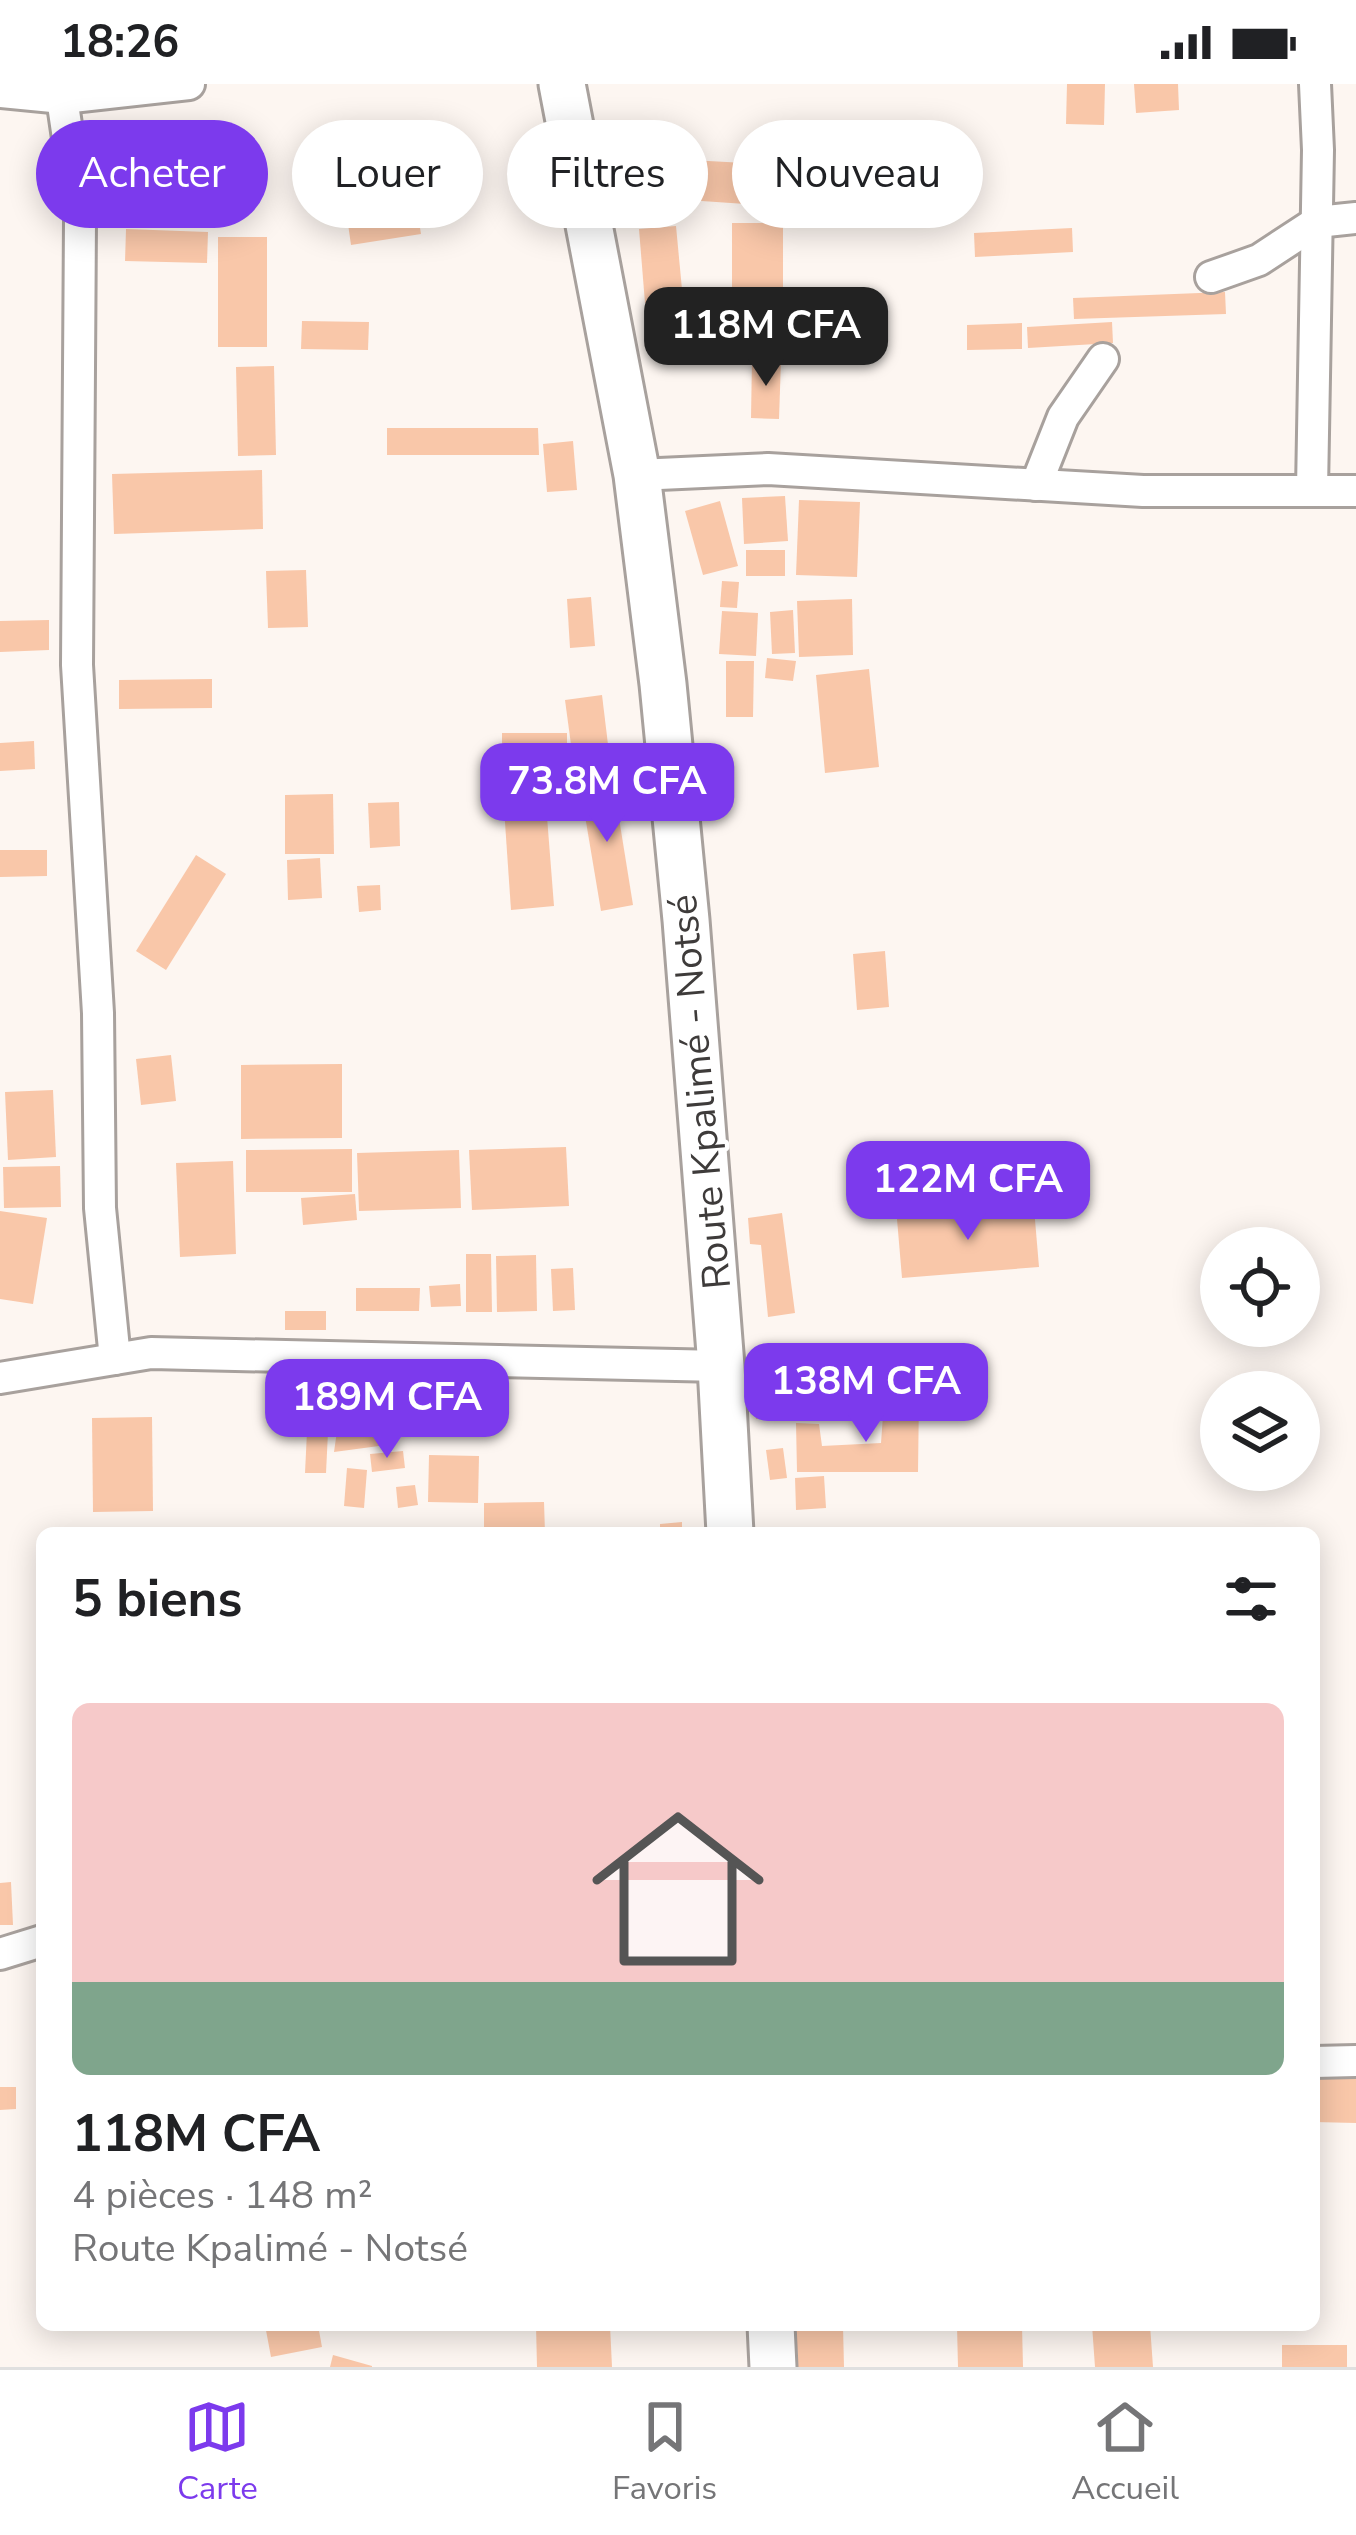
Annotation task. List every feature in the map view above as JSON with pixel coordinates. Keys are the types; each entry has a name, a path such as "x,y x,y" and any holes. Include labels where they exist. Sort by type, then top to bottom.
{"main road":[{"name":"Route Kpalimé - Notsé","path":"562,84 638,475 686,920 722,1366 730,1527"},
{"path":"771,2331 773,2367"}],"street":[{"path":"0,92 189,84"},
{"path":"1312,490 1315,84"},
{"path":"62,91 80,220 77,665 98,1013 100,1208 115,1359"},
{"path":"1211,277 1259,260 1317,222 1356,218"},
{"path":"1036,484 1064,417 1103,359"},
{"path":"638,475 768,469 1143,491 1356,491"},
{"path":"0,1378 151,1353 722,1366"},
{"path":"0,1954 36,1943"},
{"path":"1320,2062 1356,2061"}],"building":[{"path":"1067,84 1105,84 1104,125 1066,124"},
{"path":"1134,84 1178,84 1179,110 1136,113"},
{"path":"708,161 732,162 732,203 708,201"},
{"path":"349,228 420,228 421,234 351,245"},
{"path":"676,228 683,300 645,303 639,229"},
{"path":"732,228 783,228 783,308 732,308"},
{"path":"1072,228 1073,252 975,257 974,233"},
{"path":"126,229 208,232 207,263 125,261"},
{"path":"218,237 267,237 267,347 218,347"},
{"path":"1225,292 1226,314 1074,319 1073,298"},
{"path":"302,321 369,322 368,350 301,349"},
{"path":"1112,322 1113,343 1028,348 1027,327"},
{"path":"1022,323 1022,349 967,350 967,325"},
{"path":"699,334 719,335 719,354 698,353"},
{"path":"752,359 781,360 779,419 751,418"},
{"path":"274,366 276,455 238,456 236,367"},
{"path":"387,428 538,428 539,455 387,455"},
{"path":"573,441 577,490 547,492 543,444"},
{"path":"262,470 263,529 114,534 112,474"},
{"path":"785,496 788,541 744,544 742,498"},
{"path":"799,500 860,502 857,577 796,575"},
{"path":"720,501 738,566 703,575 685,511"},
{"path":"746,550 785,550 785,576 746,576"},
{"path":"306,570 308,627 268,628 266,571"},
{"path":"722,581 739,582 737,608 720,607"},
{"path":"591,597 595,646 570,648 567,599"},
{"path":"852,599 853,655 799,657 797,601"},
{"path":"793,610 795,653 772,654 770,612"},
{"path":"722,611 758,613 756,656 719,654"},
{"path":"49,620 49,650 0,652 0,621"},
{"path":"767,658 796,661 793,681 765,678"},
{"path":"726,661 754,661 753,717 726,717"},
{"path":"869,669 879,767 825,773 816,675"},
{"path":"212,679 212,708 119,709 119,680"},
{"path":"602,695 610,761 574,767 565,700"},
{"path":"502,733 567,733 567,786 502,786"},
{"path":"34,741 35,769 0,771 0,743"},
{"path":"613,781 633,905 601,911 580,786"},
{"path":"333,794 334,854 285,854 285,795"},
{"path":"399,802 400,846 370,848 368,803"},
{"path":"546,804 554,906 511,910 504,808"},
{"path":"0,850 47,850 47,876 0,877"},
{"path":"196,855 226,874 166,970 136,951"},
{"path":"320,858 322,898 288,900 287,860"},
{"path":"380,885 381,910 359,912 357,886"},
{"path":"885,951 889,1007 857,1010 853,954"},
{"path":"171,1055 176,1101 141,1105 136,1059"},
{"path":"342,1064 342,1138 241,1139 241,1065"},
{"path":"53,1090 56,1157 8,1160 5,1092"},
{"path":"566,1147 569,1206 472,1210 469,1150"},
{"path":"352,1149 352,1192 246,1192 246,1150"},
{"path":"459,1150 461,1208 359,1211 357,1153"},
{"path":"985,1154 989,1197 900,1206 895,1164"},
{"path":"233,1161 236,1254 180,1257 176,1163"},
{"path":"60,1166 61,1207 4,1208 3,1167"},
{"path":"355,1194 357,1220 303,1225 301,1198"},
{"path":"1034,1208 1039,1267 902,1278 897,1219"},
{"path":"0,1211 47,1218 33,1304 0,1299"},
{"path":"782,1213 795,1313 768,1317 761,1245 750,1244 748,1218"},
{"path":"466,1254 491,1254 492,1312 466,1312"},
{"path":"536,1255 537,1311 497,1312 496,1256"},
{"path":"573,1268 575,1310 553,1311 551,1269"},
{"path":"460,1284 461,1306 431,1307 429,1286"},
{"path":"356,1288 420,1288 419,1311 356,1311"},
{"path":"285,1311 326,1311 326,1330 285,1330"},
{"path":"799,1349 804,1382 755,1389 750,1355"},
{"path":"343,1388 399,1393 394,1444 334,1452"},
{"path":"309,1390 330,1391 326,1473 305,1473"},
{"path":"780,1390 782,1416 756,1419 753,1393"},
{"path":"919,1396 918,1472 797,1472 796,1423 819,1424 822,1446 881,1443 884,1402"},
{"path":"408,1400 430,1400 429,1421 407,1422"},
{"path":"152,1417 153,1511 93,1512 92,1418"},
{"path":"783,1448 787,1478 770,1480 766,1450"},
{"path":"403,1451 405,1468 372,1472 370,1454"},
{"path":"429,1455 479,1456 478,1503 428,1502"},
{"path":"347,1468 367,1470 364,1508 344,1506"},
{"path":"824,1476 826,1508 796,1510 795,1478"},
{"path":"415,1485 418,1505 398,1508 396,1487"},
{"path":"544,1502 545,1527 484,1527 484,1503"},
{"path":"11,1882 13,1925 0,1925 0,1883"},
{"path":"1320,2071 1356,2072 1356,2123 1320,2122"},
{"path":"0,2087 16,2087 16,2109 0,2110"},
{"path":"266,2331 319,2331 322,2347 271,2357"},
{"path":"536,2331 610,2331 612,2367 537,2367"},
{"path":"796,2331 843,2331 844,2367 798,2367"},
{"path":"957,2331 1022,2331 1023,2367 958,2367"},
{"path":"1092,2331 1150,2331 1153,2367 1095,2367"},
{"path":"1282,2345 1347,2345 1347,2367 1282,2367"},
{"path":"333,2355 372,2366 372,2367 330,2367"}]}
